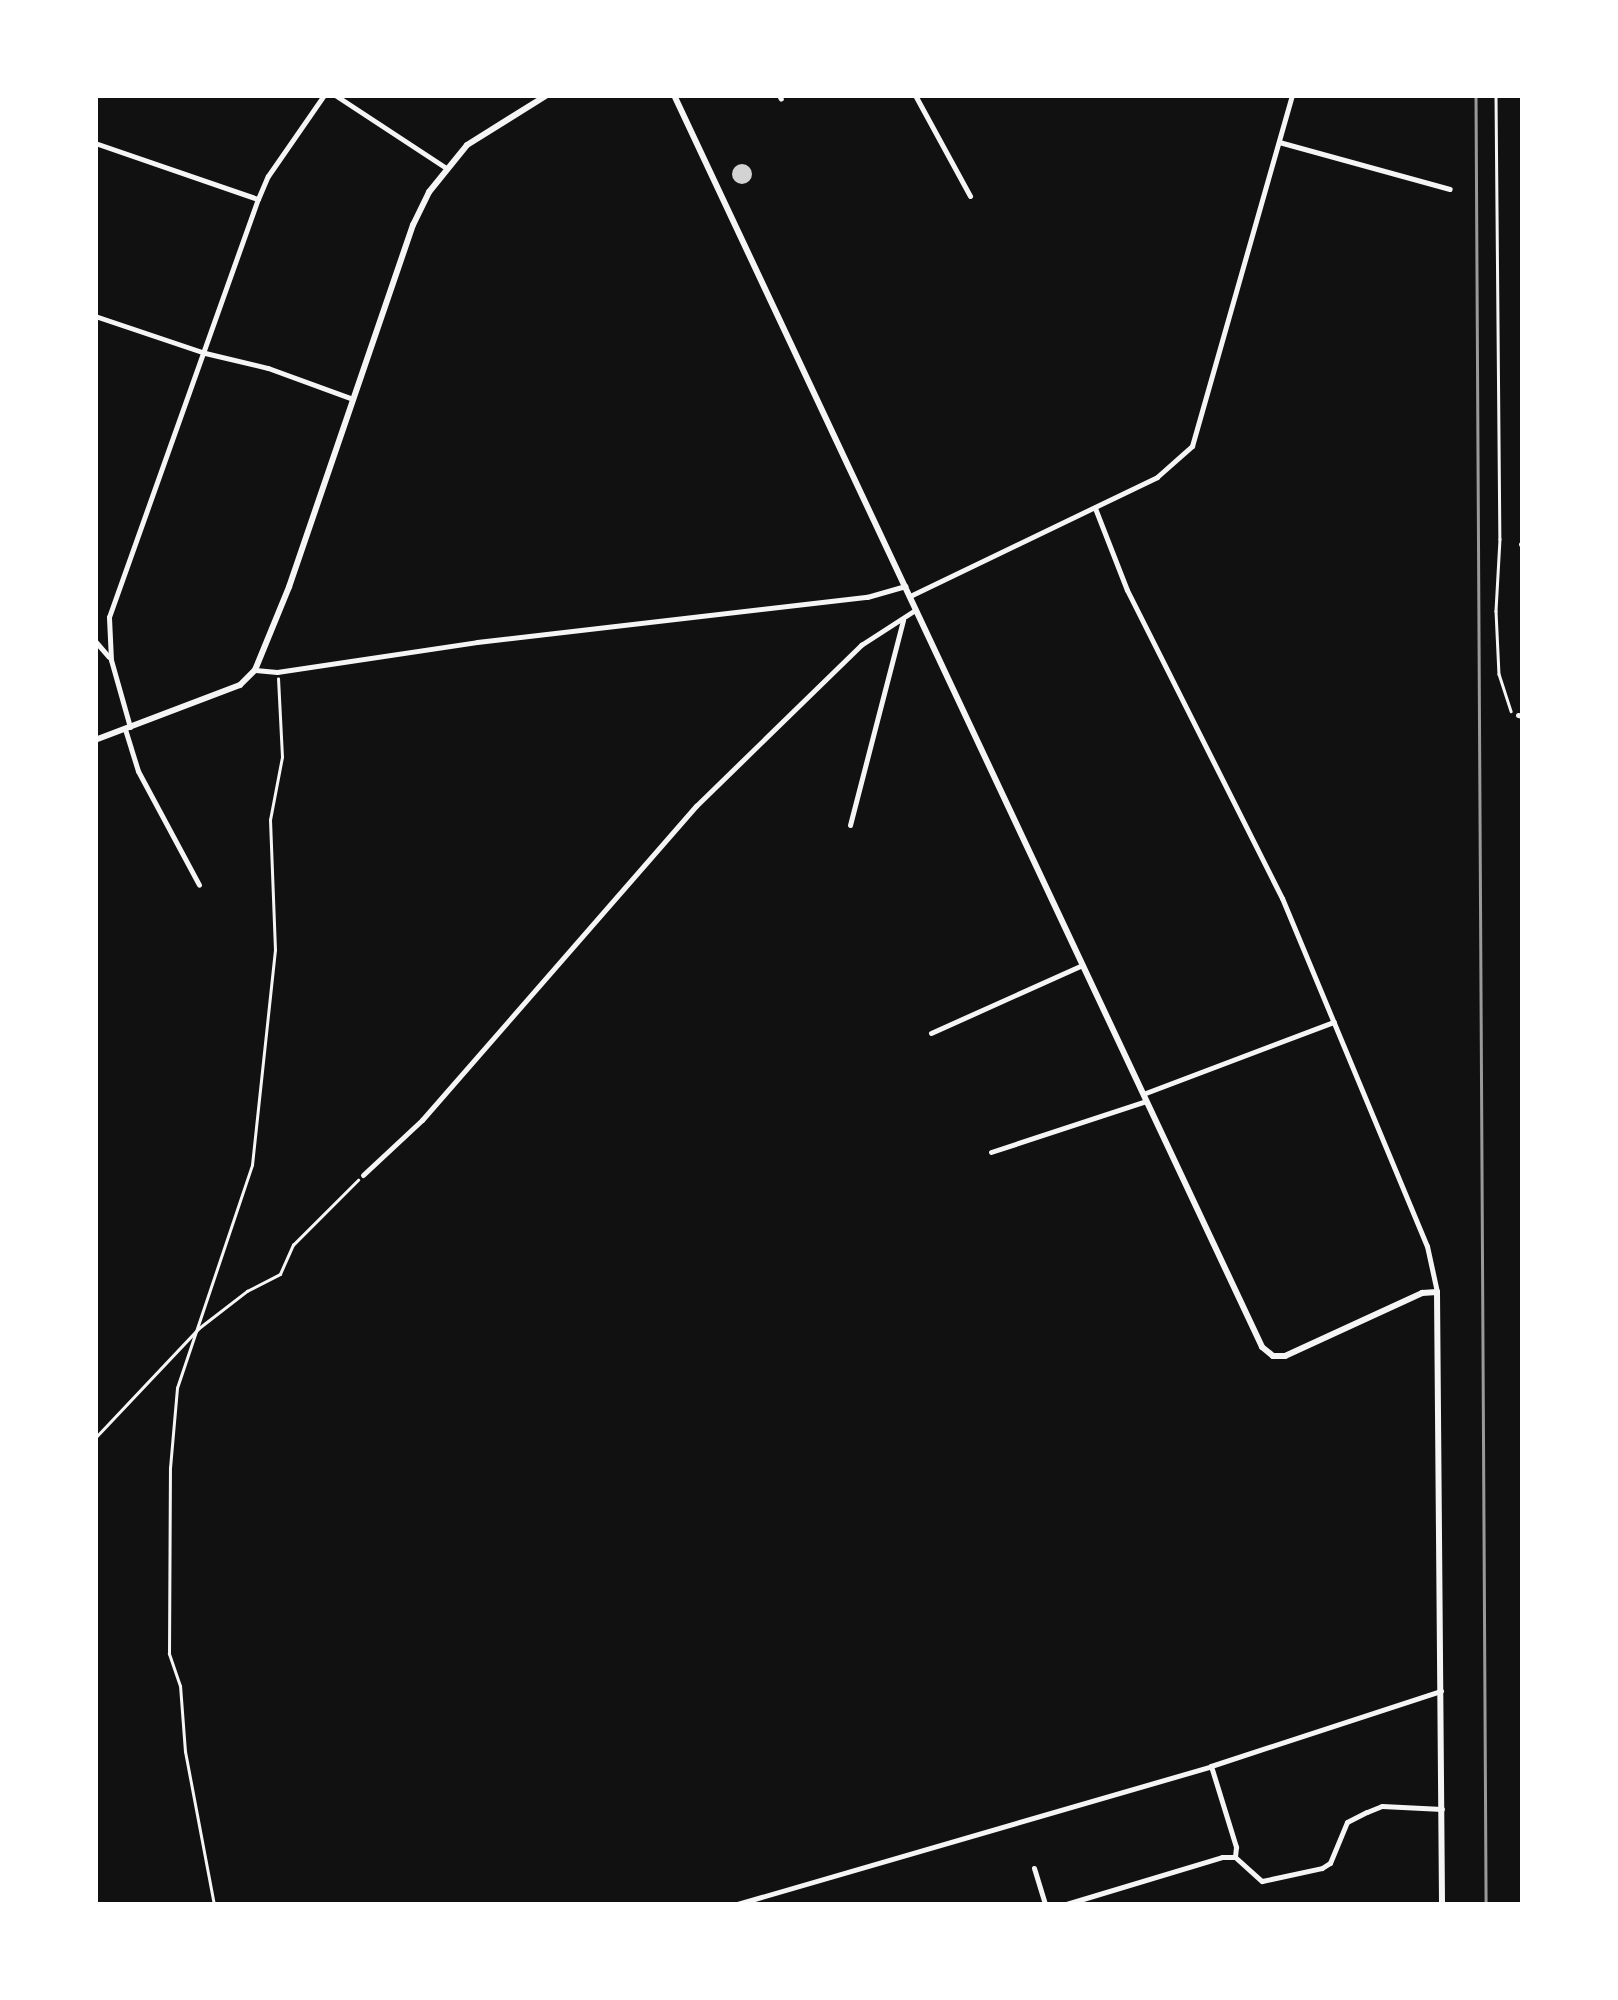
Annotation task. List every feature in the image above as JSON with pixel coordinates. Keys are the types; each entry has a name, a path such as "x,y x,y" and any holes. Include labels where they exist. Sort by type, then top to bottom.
{"street":[{"path":"199,885 138,772 112,660 109,617 258,199 296,132 324,95"},
{"path":"335,95 446,168"},
{"path":"95,740 240,685 255,670 267,649 413,225 446,168 496,124 547,95"},
{"path":"674,95 1262,1347 1273,1356 1285,1356 1422,1293 1437,1292"},
{"path":"915,95 970,196"},
{"path":"909,596 1157,477 1192,446 1292,95"},
{"path":"1279,142 1450,189"},
{"path":"95,143 258,199"},
{"path":"95,316 205,353 268,368 353,399"},
{"path":"1095,508 1127,590 1282,898 1427,1246 1437,1292 1442,1905"},
{"path":"255,670 277,672 477,642 867,596 905,586"},
{"path":"363,1176 422,1120 709,793 861,645 914,610"},
{"path":"850,825 904,617"},
{"path":"95,642 112,660"},
{"path":"931,1034 1082,965"},
{"path":"990,1152 1144,1098 1334,1022"},
{"path":"734,1905 1211,1766 1441,1691"},
{"path":"1211,1766 1236,1847 1235,1858"},
{"path":"1063,1905 1222,1857 1235,1858 1253,1878 1272,1881 1330,1864 1342,1830 1366,1812 1382,1806 1442,1808"},
{"path":"1034,1868 1045,1905"}],"path":[{"path":"1496,95 1500,540 1496,612 1500,674 1511,710 1521,716"},
{"path":"214,1905 169,1638 172,1419 177,1388 252,1164 256,1140 256,1095 274,950 270,820 283,733 277,672"},
{"path":"95,1438 199,1328 247,1291 280,1274 292,1245 363,1176"}],"building":[{"path":"738,164 746,164 752,174 746,184 738,184 732,178 732,170"}],"railway":[{"path":"1476,95 1486,1905"}]}
